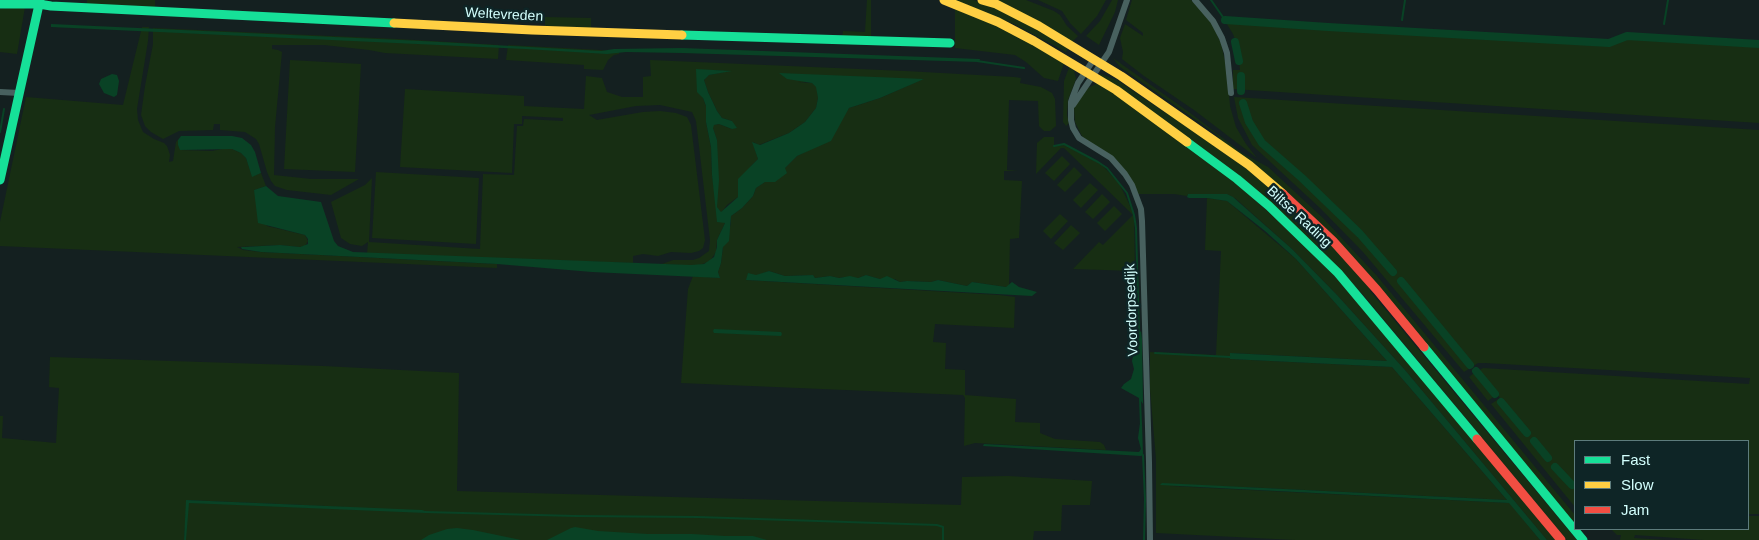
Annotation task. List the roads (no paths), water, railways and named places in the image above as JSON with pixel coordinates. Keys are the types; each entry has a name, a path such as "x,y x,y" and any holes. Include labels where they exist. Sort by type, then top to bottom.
{"main road":[{"name":"Biltse Rading","path":"944,0 998,22 1089,73 1140,106 1237,179 1304,239 1374,313 1561,540"},
{"name":"Biltse Rading","path":"982,0 1010,10 1098,61 1159,101 1249,165 1296,205 1333,241 1397,313 1574,529"},
{"name":"Weltevreden","path":"0,4 39,2 52,6 532,30 950,43"},
{"path":"0,180 39,2"},
{"name":"Biltse Rading","path":"1575,530 1583,540"}],"street":[{"name":"Voordorpsedijk","path":"1127,0 1109,52 1098,61 1073,96 1071,120 1076,133 1087,144 1111,158 1125,174 1132,185 1141,208 1150,462 1150,540"},
{"path":"1195,0 1213,21 1222,38 1227,53 1231,93"},
{"path":"0,92 19,93"}],"waterway":[{"path":"1211,0 1225,20"},
{"path":"1402,20 1405,0"},
{"path":"1664,24 1668,0"},
{"path":"1225,20 1609,43 1627,36 1759,44"},
{"path":"1235,42 1239,61"},
{"path":"977,61 1024,68"},
{"path":"1241,76 1241,91"},
{"path":"1243,103 1249,122 1262,143 1302,178 1360,234 1393,272"},
{"path":"0,132 4,109"},
{"path":"1054,146 1064,144 1098,162 1107,168 1127,193 1136,228 1139,335"},
{"path":"1401,281 1470,365"},
{"path":"1155,353 1230,357"},
{"path":"1476,371 1495,394"},
{"path":"1140,398 1141,425"},
{"path":"1501,402 1527,433"},
{"path":"1534,441 1548,458"},
{"path":"1143,455 1144,540"},
{"path":"1555,467 1572,485"},
{"path":"425,512 698,517 937,525 943,527 943,540"}]}
